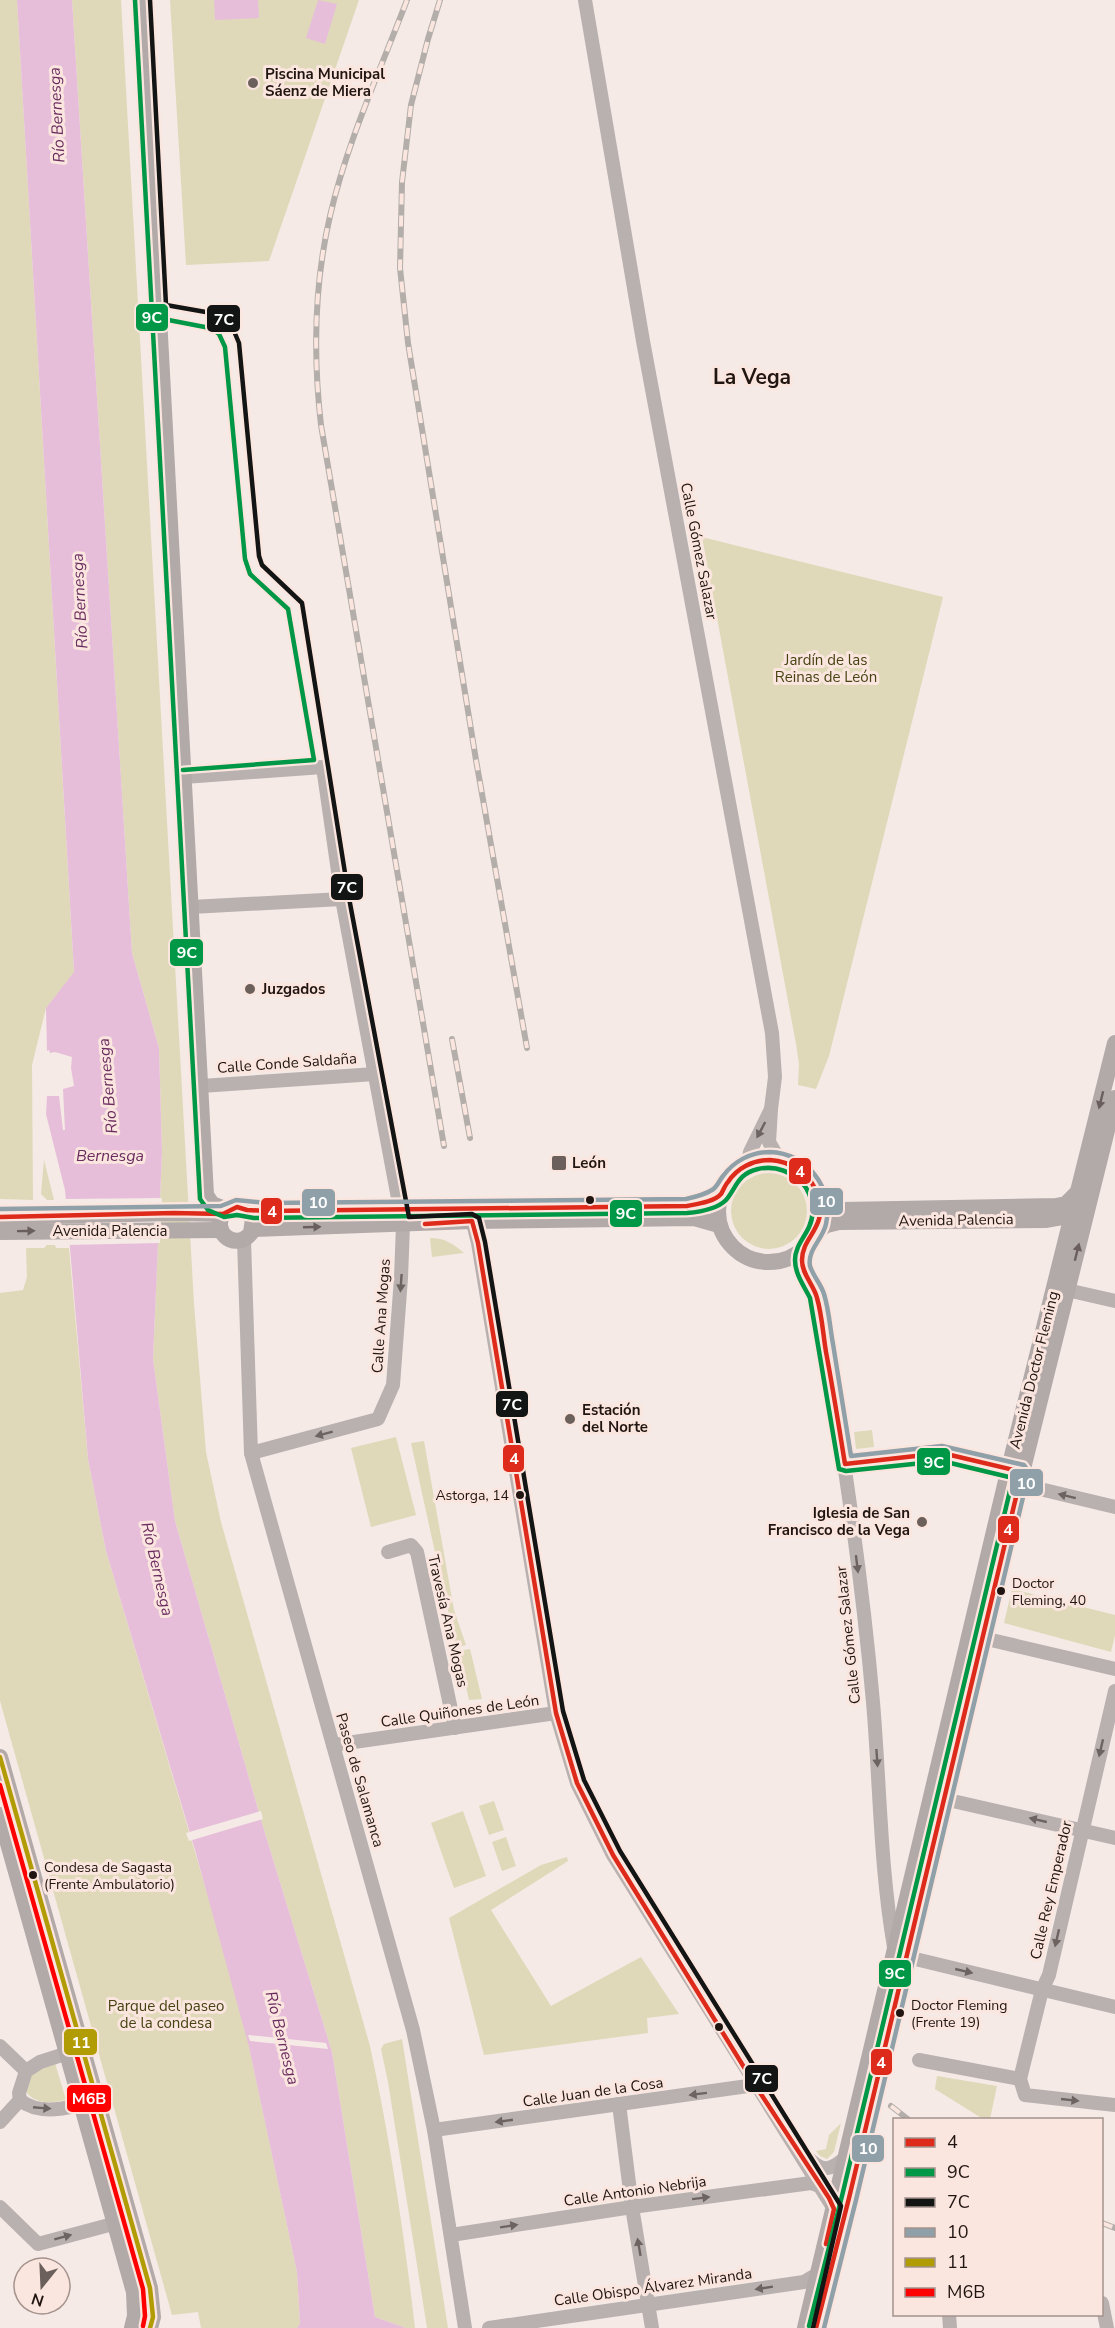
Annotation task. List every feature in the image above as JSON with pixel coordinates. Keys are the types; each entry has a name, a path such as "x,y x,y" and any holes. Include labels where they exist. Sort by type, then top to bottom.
{"main road":[{"path":"142,0 206,1195 223,1218"},
{"name":"Avenida Doctor Fleming","path":"1104,1136 1115,1043"},
{"name":"Avenida Doctor Fleming","path":"816,2328 976,1636 1067,1290 1084,1196 1115,1098"},
{"path":"769,1159 780,1161 806,1174 814,1186 820,1200 821,1211 817,1231 803,1251 786,1259 772,1262 758,1260 744,1255 733,1246 719,1225 720,1195 726,1182 748,1164 769,1159"},
{"path":"182,1213 206,1195"},
{"path":"401,1218 687,1206 702,1203 720,1195"},
{"name":"Avenida Doctor Fleming","path":"1017,1475 1066,1240 1073,1214 1084,1196"},
{"name":"Avenida Palencia","path":"820,1200 829,1206 843,1209 1056,1206 1084,1196"},
{"name":"Avenida Palencia","path":"0,1217 52,1223 175,1230 223,1218 237,1207 247,1210 401,1218"},
{"path":"247,1210 253,1219 249,1234"},
{"name":"Avenida Palencia","path":"0,1232 52,1223 182,1213 223,1218"},
{"name":"Avenida Palencia","path":"817,1231 826,1224 843,1222 1045,1220 1073,1214"},
{"path":"471,1215 694,1218 719,1225"},
{"name":"Avenida Palencia","path":"223,1218 223,1235 233,1241 249,1234 401,1218"},
{"path":"1045,1220 1056,1225 1066,1240"},
{"name":"Avenida Doctor Fleming","path":"805,2328 846,2157 945,1799 976,1636"},
{"path":"0,1757 4,1792 142,2290 153,2317 150,2328"},
{"path":"0,1815 75,2051"},
{"path":"132,2328 142,2290"}],"street":[{"name":"Calle Gómez Salazar","path":"585,0 643,341 772,1033 775,1077 769,1142 780,1161"},
{"path":"184,777 323,767 342,899 401,1218"},
{"path":"191,907 342,899"},
{"name":"Calle Conde Saldaña","path":"201,1086 375,1074"},
{"name":"Calle Gómez Salazar","path":"748,1164 750,1152 771,1109"},
{"path":"471,1215 556,1713 577,1783 596,1824 755,2085 823,2187 834,2209"},
{"name":"Calle Ana Mogas","path":"251,1453 378,1419 393,1385 401,1278 401,1218"},
{"name":"Paseo de Salamanca","path":"249,1234 251,1453 413,2030 434,2130 465,2328"},
{"name":"Calle Gómez Salazar","path":"803,1251 802,1266 817,1296 845,1464 872,1701 888,1911 901,1953"},
{"path":"1067,1290 1115,1301"},
{"path":"845,1464 942,1454 1017,1475 1115,1507"},
{"name":"Travesía Ana Mogas","path":"388,1552 411,1545 417,1552 455,1728"},
{"path":"976,1636 1115,1669"},
{"name":"Calle Rey Emperador","path":"1020,2079 1042,1989 1049,1975 1114,1696"},
{"name":"Calle Quiñones de León","path":"333,1745 556,1713"},
{"path":"945,1799 1115,1838"},
{"path":"901,1953 1115,2007"},
{"path":"0,2046 26,2071"},
{"path":"20,2100 21,2082 26,2071 40,2062 75,2051"},
{"path":"919,2060 1020,2079 1025,2095 1115,2105"},
{"name":"Calle Juan de la Cosa","path":"434,2130 755,2085"},
{"path":"20,2100 35,2108 52,2109 89,2102"},
{"path":"0,2122 20,2100"},
{"path":"619,2104 632,2207 652,2328"},
{"path":"795,2145 819,2168 832,2168 846,2157"},
{"name":"Calle Antonio Nebrija","path":"451,2235 632,2207 811,2183 823,2187"},
{"path":"0,2207 38,2244 123,2221"},
{"name":"Calle Obispo Álvarez Miranda","path":"489,2328 804,2282 819,2273"},
{"path":"1103,2311 1107,2328"}],"green space":[{"path":"0,0 17,0 74,973 46,1008 32,1065 33,1200 0,1199"},
{"path":"72,0 121,0 194,1304 206,1452 221,1522 370,2046 396,2186 415,2328 406,2328 375,2317 332,2052 264,1830 175,1521 153,1359 162,1152 159,1048 132,953"},
{"name":"Piscina Municipal Sáenz de Miera","path":"170,0 359,0 269,261 186,265"},
{"name":"Jardín de las Reinas de León","path":"702,537 943,597 829,1056 816,1089 798,1085 799,1064 796,1044"},
{"path":"44,1160 54,1200 47,1200 41,1194"},
{"path":"762,1173 776,1173 790,1179 801,1190 807,1204 804,1226 796,1238 776,1249 762,1249 748,1243 737,1232 731,1218 731,1204 737,1190 748,1179"},
{"path":"430,1238 449,1242 464,1253 432,1257"},
{"name":"Parque del paseo de la condesa","path":"47,1245 69,1248 88,1459 106,1551 240,2004 297,2272 300,2325 297,2328 201,2328 198,2312 172,2315 0,1701 0,1293 23,1290 27,1277 26,1248 44,1248"},
{"path":"872,1430 874,1447 856,1449 854,1432"},
{"path":"396,1437 416,1515 371,1527 351,1448"},
{"path":"424,1441 454,1610 466,1645 456,1648 411,1443"},
{"path":"1012,1589 1115,1615 1115,1635 1111,1652 1004,1623"},
{"path":"470,1649 482,1699 469,1700 458,1651"},
{"path":"494,1801 504,1830 489,1835 479,1806"},
{"path":"463,1811 486,1876 454,1888 431,1823"},
{"path":"506,1837 516,1866 502,1871 492,1842"},
{"path":"567,1857 568,1861 491,1910 551,2006 641,1957 679,2014 647,2018 648,2033 484,2055 449,1918 541,1865"},
{"path":"402,2039 448,2328 427,2328 381,2049 384,2044"},
{"path":"55,2063 66,2100 38,2101 25,2090 31,2070"},
{"path":"937,2076 997,2086 990,2118 981,2118 935,2089"},
{"path":"841,2123 834,2152 827,2159 820,2156 816,2151 826,2149 829,2135"}],"water":[{"name":"Bernesga","path":"17,0 72,0 132,953 159,1048 162,1152 153,1359 175,1521 264,1830 332,2052 375,2317 406,2328 297,2328 300,2324 297,2272 249,2047 195,1850 106,1551 88,1459 65,1190 46,1114 47,1096 59,1096 63,1130 65,1130 63,1089 74,1086 72,1057 47,1051 46,1008 74,972"},
{"path":"214,0 258,0 259,18 215,20"},
{"path":"318,0 337,4 325,44 306,38"}],"pier":[{"path":"162,1198 160,1243 66,1245 63,1199"},
{"path":"261,1811 263,1819 189,1841 186,1833"},
{"path":"248,2035 326,2043 328,2049 250,2041"}],"railway":[{"path":"407,0 365,107 337,188 321,268 316,346 321,425 444,1146"},
{"path":"440,0 411,105 402,182 400,268 408,343 476,760 527,1048"},
{"path":"452,1039 470,1138"},
{"path":"891,2106 906,2118"},
{"path":"1103,2223 1115,2228"}],"transit line":[{"name":"9C","path":"135,0 200,1199 208,1210 224,1217 237,1215 254,1218 687,1213 718,1206 726,1200 738,1182 751,1171 768,1168 783,1170 802,1183 811,1200 811,1220 796,1251 795,1265 810,1298 839,1469 846,1471 942,1461 1013,1478 809,2326"},
{"name":"7C","path":"150,0 166,305 217,314 231,324 239,343 259,556 262,565 302,603 349,898 409,1217 472,1214 479,1218 485,1242 563,1711 584,1780 620,1851 841,2206 813,2328"},
{"name":"9C","path":"158,318 210,328 219,334 225,347 245,559 250,574 288,609 314,760 183,770"},
{"name":"10","path":"0,1209 221,1206 236,1200 267,1203 686,1199 712,1190 727,1171 744,1158 770,1152 795,1159 815,1175 822,1186 827,1211 826,1224 811,1255 810,1266 823,1290 827,1306 851,1456 942,1446 1024,1465 1029,1472 824,2328"},
{"name":"4","path":"0,1217 223,1214 237,1207 267,1211 687,1206 714,1199 721,1194 732,1177 741,1169 758,1161 770,1160 786,1163 800,1171 811,1182 818,1196 820,1216 806,1244 802,1260 819,1304 845,1464 942,1453 1022,1472 816,2328"},
{"name":"4","path":"425,1224 472,1221 478,1243 556,1713 577,1783 613,1855 755,2085 829,2198 834,2209 826,2244"},
{"name":"11","path":"0,1757 150,2288 153,2317 150,2328"},
{"name":"M6B","path":"0,1785 143,2289 145,2316 143,2326"}],"place":[{"name":"Piscina Municipal Sáenz de Miera","path":"253,83"},
{"name":"Juzgados","path":"250,989"},
{"name":"León","path":"559,1163"},
{"name":"Estación del Norte","path":"570,1419"},
{"name":"Astorga, 14","path":"520,1495"},
{"name":"Iglesia de San Francisco de la Vega","path":"922,1522"},
{"name":"Doctor Fleming, 40","path":"1001,1591"},
{"name":"Condesa de Sagasta (Frente Ambulatorio)","path":"33,1875"},
{"name":"Doctor Fleming (Frente 19)","path":"900,2013"}],"district":[{"name":"La Vega","path":"752,377"}],"water label":[{"name":"Río Bernesga","path":"57,115"},
{"name":"Río Bernesga","path":"80,601"},
{"name":"Río Bernesga","path":"108,1086"},
{"name":"Río Bernesga","path":"157,1569"},
{"name":"Río Bernesga","path":"282,2038"}]}
